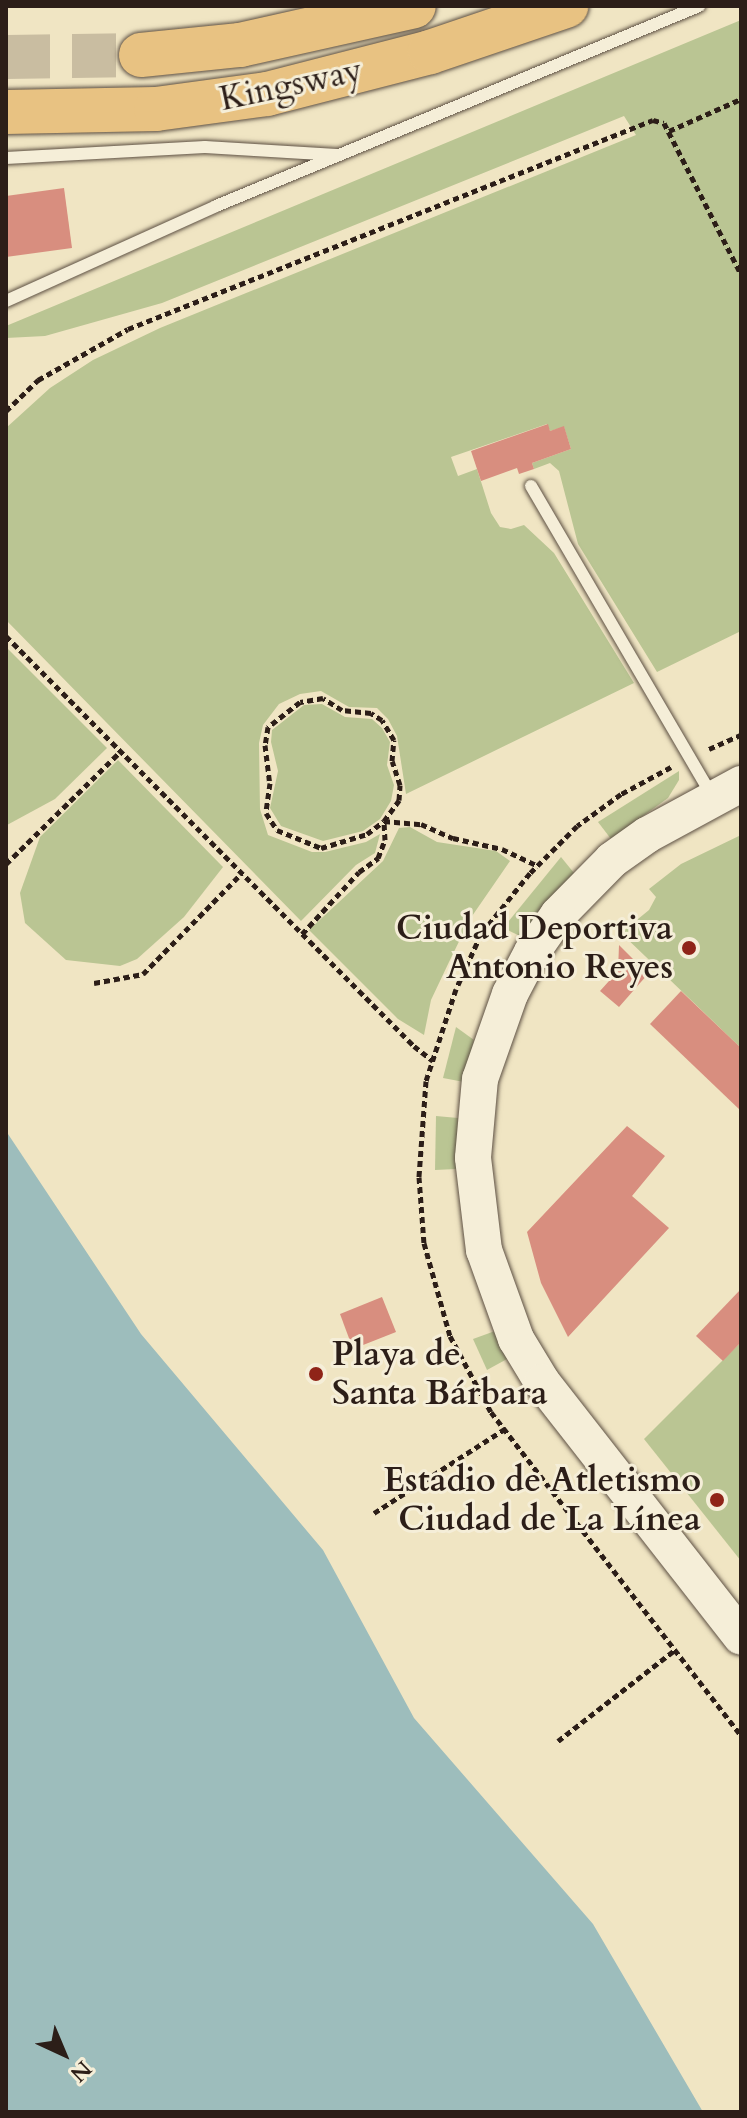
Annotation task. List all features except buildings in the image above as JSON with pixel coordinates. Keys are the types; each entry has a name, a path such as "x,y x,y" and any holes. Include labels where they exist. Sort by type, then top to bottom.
{"highway":[{"name":"Kingsway","path":"141,55 240,45 414,6"},
{"name":"Kingsway","path":"6,112 156,109 267,94 430,52 566,6"}],"main road":[{"path":"728,791 612,860 558,915 532,952 510,994 480,1079 473,1158 484,1250 516,1339 542,1382 741,1637"}],"lane":[{"path":"6,301 340,155 699,6"},
{"path":"6,158 205,147 340,155"},
{"path":"531,486 691,758 728,791"}],"path":[{"path":"669,131 741,99"},
{"path":"6,411 38,380 128,329 645,122 662,121 669,131 741,274"},
{"path":"6,636 302,934 433,1061"},
{"path":"302,934 359,872 378,858 385,840 384,821 399,800 400,785 392,761 394,740 382,720 371,713 342,710 323,698 300,702 268,727 265,745 270,783 266,813 277,830 321,848 367,834 384,821 421,824 453,838 502,849 538,866"},
{"path":"741,735 621,794 577,826 538,866 481,934 456,989 426,1081 419,1177 424,1243 450,1336 505,1429 741,1735"},
{"path":"6,864 121,751"},
{"path":"94,983 143,974 242,873"},
{"path":"374,1513 505,1429"},
{"path":"558,1741 675,1650"}],"green space":[{"path":"741,20 741,631 657,672 578,544 559,471 550,463 534,469 532,463 571,449 564,427 550,431 547,424 451,457 458,476 477,469 491,513 500,527 511,529 524,525 554,553 634,683 406,794 397,736 388,719 377,708 349,707 321,691 300,694 279,704 263,725 259,743 260,809 268,835 312,852 325,852 366,842 380,834 375,853 356,865 301,921 6,620 6,428 50,388 93,360 160,328 636,135 624,116 162,303 45,336 6,338 6,326"},
{"path":"6,647 107,748 55,799 7,825"},
{"path":"322,704 345,717 372,719 382,728 390,742 387,765 394,785 391,801 380,819 363,831 323,841 281,826 270,808 278,771 271,742 272,730 304,705"},
{"path":"118,760 223,867 184,917 137,959 120,966 66,960 25,923 20,893 40,837"},
{"path":"679,771 679,780 668,798 611,839 598,822"},
{"path":"410,827 437,842 496,851 510,861 470,919 431,1000 424,1035 398,1019 309,930 383,861 399,828"},
{"name":"Ciudad Deportiva Antonio Reyes","path":"741,835 741,1048 621,933 649,910 656,897 649,889 681,864"},
{"path":"561,857 574,873 522,937 503,928"},
{"path":"456,1027 474,1040 464,1082 443,1078"},
{"path":"436,1116 458,1118 456,1169 435,1170"},
{"path":"495,1331 507,1359 487,1370 473,1339"},
{"name":"Estadio de Atletismo Ciudad de La Línea","path":"741,1342 741,1561 644,1439"}],"water":[{"path":"6,1131 141,1334 323,1550 414,1718 593,1924 703,2112 6,2112"}],"tunnel":[{"path":"6,57 141,55"}],"place":[{"name":"Ciudad Deportiva Antonio Reyes","path":"689,948"},
{"name":"Playa de Santa Bárbara","path":"316,1374"},
{"name":"Estadio de Atletismo Ciudad de La Línea","path":"717,1500"}]}
